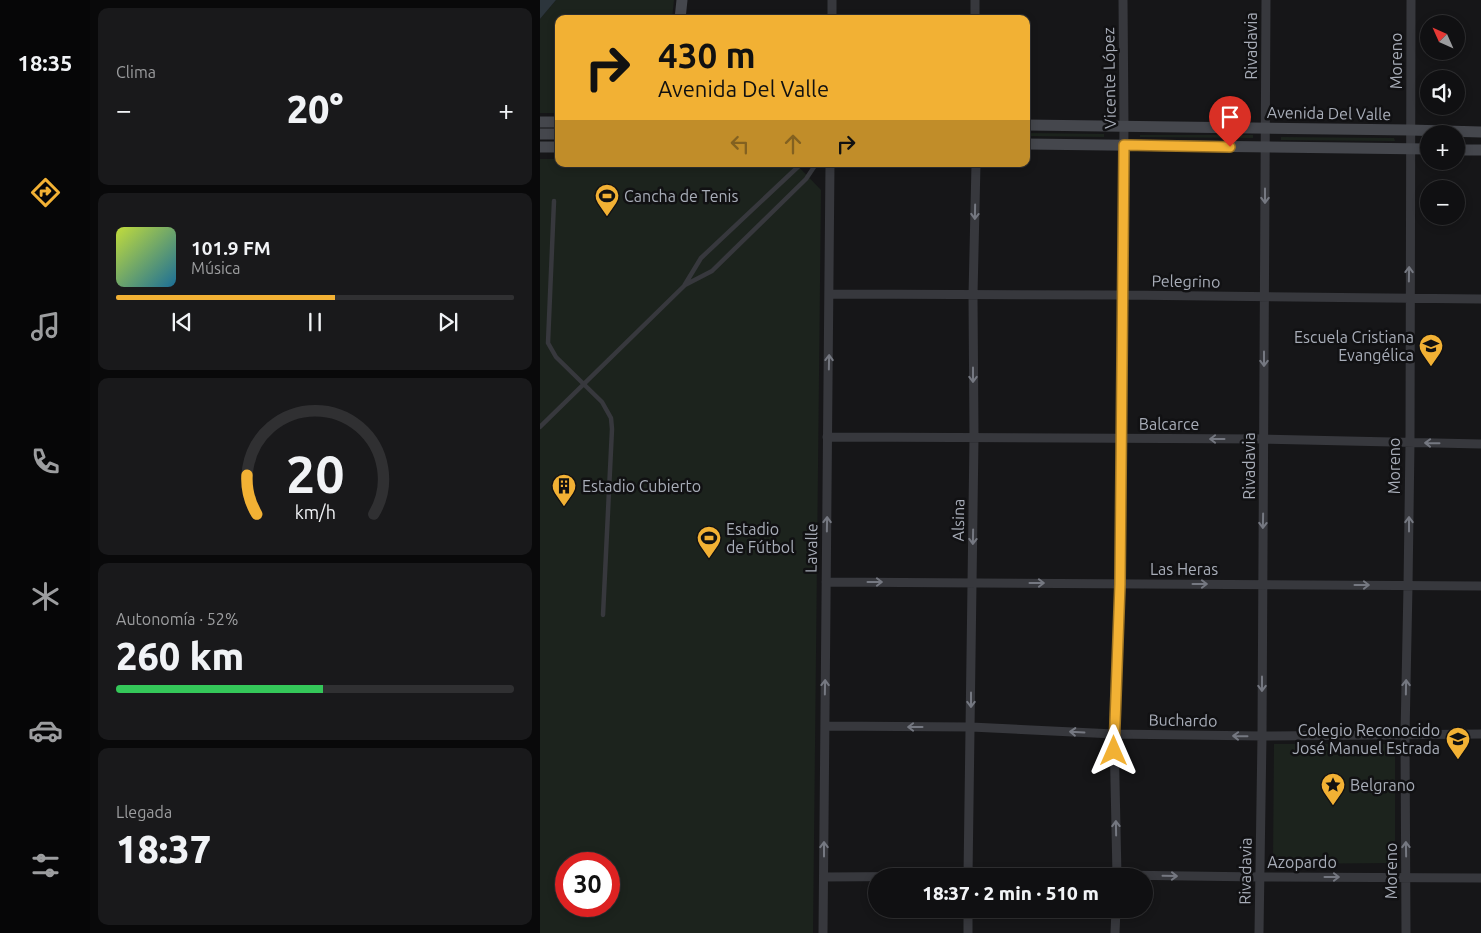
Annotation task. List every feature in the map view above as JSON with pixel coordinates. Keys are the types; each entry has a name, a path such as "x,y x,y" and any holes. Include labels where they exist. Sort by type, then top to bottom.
{"main road":[{"path":"680,15 682,0"},
{"path":"540,122 555,122"},
{"name":"Avenida Del Valle","path":"1030,125 1481,132"},
{"path":"540,134 555,134"},
{"path":"1030,144 1420,148"},
{"path":"540,147 555,147"},
{"path":"1465,150 1481,150"}],"street":[{"path":"832,0 832,15"},
{"path":"975,0 975,15"},
{"name":"Vicente López","path":"1117,868 1114,734 1120,584 1122,438 1123,0"},
{"name":"Rivadavia","path":"1259,933 1262,736 1266,0"},
{"name":"Moreno","path":"1406,933 1405,735 1410,443 1411,0"},
{"name":"Lavalle","path":"823,933 830,167"},
{"name":"Alsina","path":"968,868 974,438 973,295 976,167"},
{"name":"Pelegrino","path":"830,294 1481,299"},
{"name":"Balcarce","path":"827,437 1264,439 1481,444"},
{"name":"Las Heras","path":"826,582 1481,586"},
{"name":"Buchardo","path":"825,726 971,727 1114,734 1262,736 1481,734"},
{"name":"Azopardo","path":"1153,876 1481,878"},
{"name":"Azopardo","path":"824,877 868,877"},
{"path":"968,918 968,933"},
{"path":"1115,933 1116,918"}],"lane":[{"path":"540,427 684,286 702,258 798,167"},
{"path":"684,286 712,271 806,179 814,167"},
{"path":"554,201 548,343 556,357 602,402 610,418 612,429 603,615"}],"shaded area":[{"path":"540,0 556,0 540,19"},
{"path":"556,0 674,0 672,15 555,15 555,113 540,113 540,19"},
{"path":"1030,133 1104,134 1104,137 1030,136"},
{"path":"1140,135 1253,135 1253,138 1140,137"},
{"path":"1281,137 1394,138 1395,141 1281,140"},
{"path":"540,159 555,159 555,167 799,167 821,190 813,933 540,933"},
{"path":"1274,744 1395,744 1395,863 1273,864"}],"place":[{"name":"Cancha de Tenis","path":"607,217"},
{"name":"Escuela Cristiana Evangélica","path":"1431,367"},
{"name":"Estadio Cubierto","path":"564,507"},
{"name":"Estadio de Fútbol","path":"709,559"},
{"name":"Colegio Reconocido José Manuel Estrada","path":"1458,760"},
{"name":"Belgrano","path":"1333,806"}],"route":[{"path":"1114,751 1120,584 1124,145 1230,147"}]}
